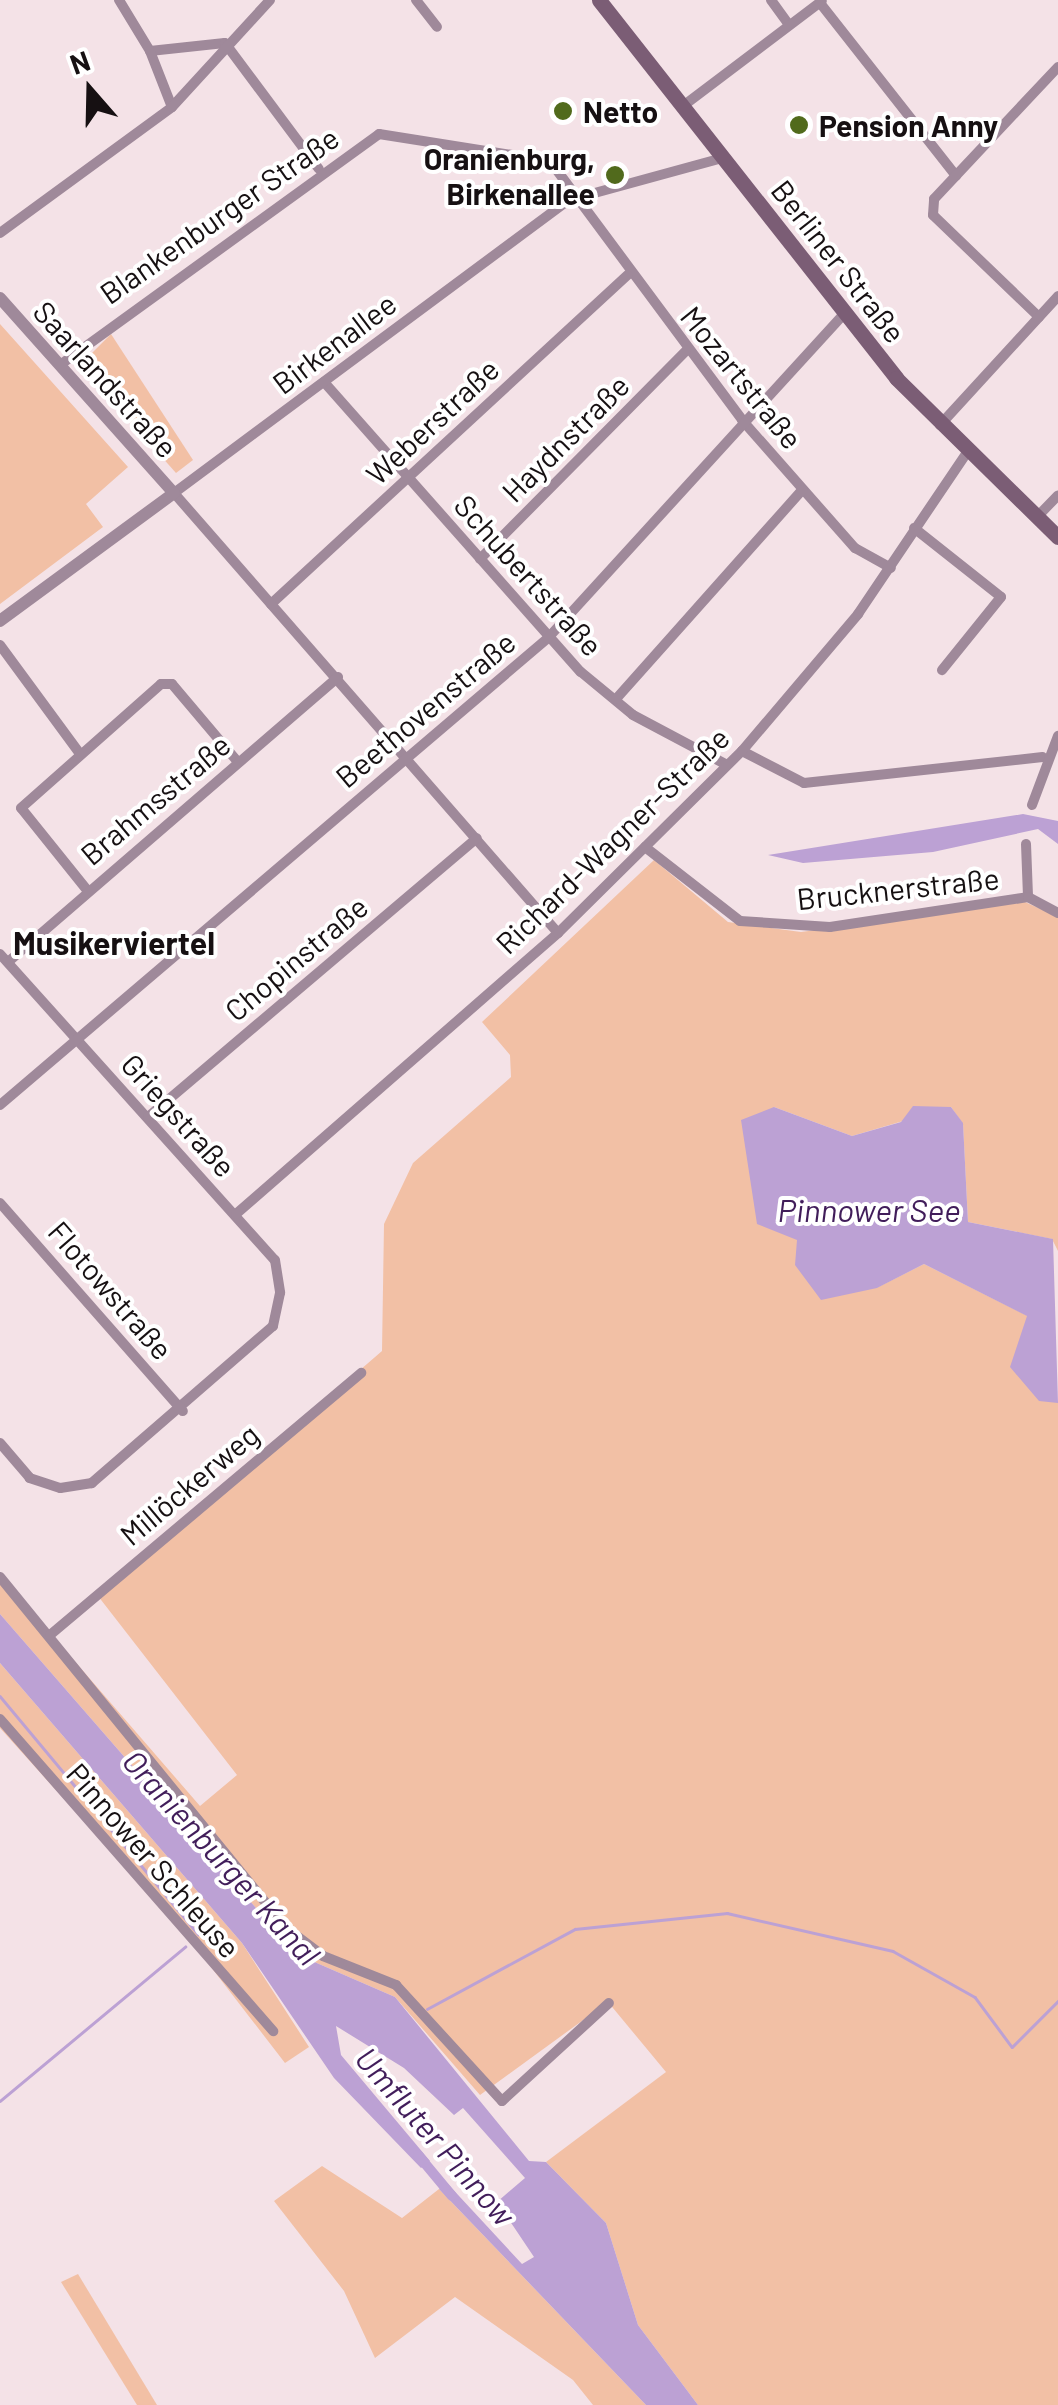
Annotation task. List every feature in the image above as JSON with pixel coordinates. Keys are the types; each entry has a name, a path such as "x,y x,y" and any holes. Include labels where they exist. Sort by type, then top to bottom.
{"main road":[{"name":"Berliner Straße","path":"599,0 845,313 940,424 1058,537"}],"street":[{"path":"119,0 150,51 172,108"},
{"path":"0,233 172,108 224,43 270,0"},
{"path":"416,0 437,27"},
{"path":"771,0 789,25"},
{"path":"682,106 821,1 956,176"},
{"path":"150,51 224,43"},
{"path":"224,43 320,169"},
{"path":"1038,317 933,215 934,199 1058,67"},
{"name":"Blankenburger Straße","path":"60,364 320,169 379,134 550,161 579,196"},
{"name":"Birkenallee","path":"0,621 579,196 723,158"},
{"name":"Mozartstraße","path":"579,196 627,275 742,420 855,548 891,568"},
{"name":"Weberstraße","path":"271,604 627,275"},
{"path":"940,424 1058,296"},
{"name":"Saarlandstraße","path":"0,298 174,493"},
{"name":"Beethovenstraße","path":"0,1105 548,638 742,420 845,313"},
{"name":"Haydnstraße","path":"480,560 686,351"},
{"name":"Schubertstraße","path":"324,382 548,638 616,700 727,765"},
{"name":"Richard-Wagner-Straße","path":"236,1214 558,933 742,750 891,568 968,452"},
{"path":"616,700 802,490"},
{"path":"174,493 409,756 558,933"},
{"path":"1037,518 1058,495"},
{"path":"914,528 1000,597 942,670"},
{"path":"0,645 80,754"},
{"name":"Brahmsstraße","path":"4,958 338,678"},
{"path":"86,890 21,808 80,754 172,684 238,762"},
{"path":"1032,806 1043,757 1058,736"},
{"path":"742,750 804,783 1043,757"},
{"name":"Chopinstraße","path":"148,1117 477,838"},
{"path":"1026,844 1028,897"},
{"name":"Brucknerstraße","path":"646,847 726,914 754,923 830,927 1028,897 1058,913"},
{"name":"Griegstraße","path":"4,958 275,1260 273,1326 184,1411"},
{"name":"Flotowstraße","path":"0,1202 184,1411"},
{"name":"Millöckerweg","path":"50,1636 361,1372"},
{"path":"0,1443 30,1478 60,1488 111,1471 184,1411"},
{"path":"0,1576 50,1636"},
{"name":"Pinnower Schleuse","path":"50,1636 285,1926 323,1956 396,1985 502,2101 609,2002"},
{"name":"Pinnower Schleuse","path":"0,1719 273,2031"}],"shaded area":[{"path":"0,324 128,467 86,504 103,527 0,604"},
{"path":"111,334 193,460 176,473 80,365"},
{"path":"654,860 728,922 801,932 1025,902 1058,917 1058,1251 1052,1239 968,1222 963,1124 951,1107 852,1136 774,1107 797,1240 876,1288 924,1264 1028,1316 1024,1329 1058,1402 1058,2405 698,2405 638,2325 606,2223 546,2162 666,2072 608,2002 480,2095 395,1997 296,1954 0,1614 0,1575 200,1806 237,1775 98,1596 382,1351 384,1224 413,1163 511,1077 510,1055 482,1022"},
{"path":"0,1663 242,1943 309,2047 285,2063 184,1932 0,1728"},
{"path":"322,2166 402,2218 439,2189 646,2405 593,2405 573,2380 455,2297 375,2358 344,2291 274,2201"},
{"path":"78,2274 157,2405 137,2405 61,2282"}],"water":[{"path":"1023,814 1058,821 1058,844 1038,829 933,852 803,863 768,855"},
{"name":"Pinnower See","path":"913,1106 951,1107 963,1123 968,1222 1053,1239 1058,1403 1039,1401 1010,1367 1027,1316 924,1264 877,1288 821,1300 795,1265 797,1240 757,1224 741,1120 774,1107 852,1136 901,1122"},
{"path":"0,1614 296,1954 395,1997 529,2161 546,2162 606,2223 638,2325 698,2405 646,2405 439,2189 447,2183 522,2264 534,2257 497,2202 525,2178 463,2108 454,2115 404,2068 336,2026 341,2055 430,2161 421,2168 334,2078 242,1943 0,1663"}],"waterway":[{"path":"0,1696 198,1934"},
{"path":"427,2009 575,1929 727,1913 893,1951 975,1997 1012,2047 1058,2001"},
{"path":"0,2101 185,1947"},
{"name":"Umfluter Pinnow","path":"418,2155 452,2196"}],"place":[{"name":"Netto","path":"563,111"},
{"name":"Pension Anny","path":"799,125"},
{"name":"Oranienburg, Birkenallee","path":"615,175"}],"district":[{"name":"Musikerviertel","path":"114,942"}],"water label":[{"name":"Oranienburger Kanal","path":"222,1857"}]}
